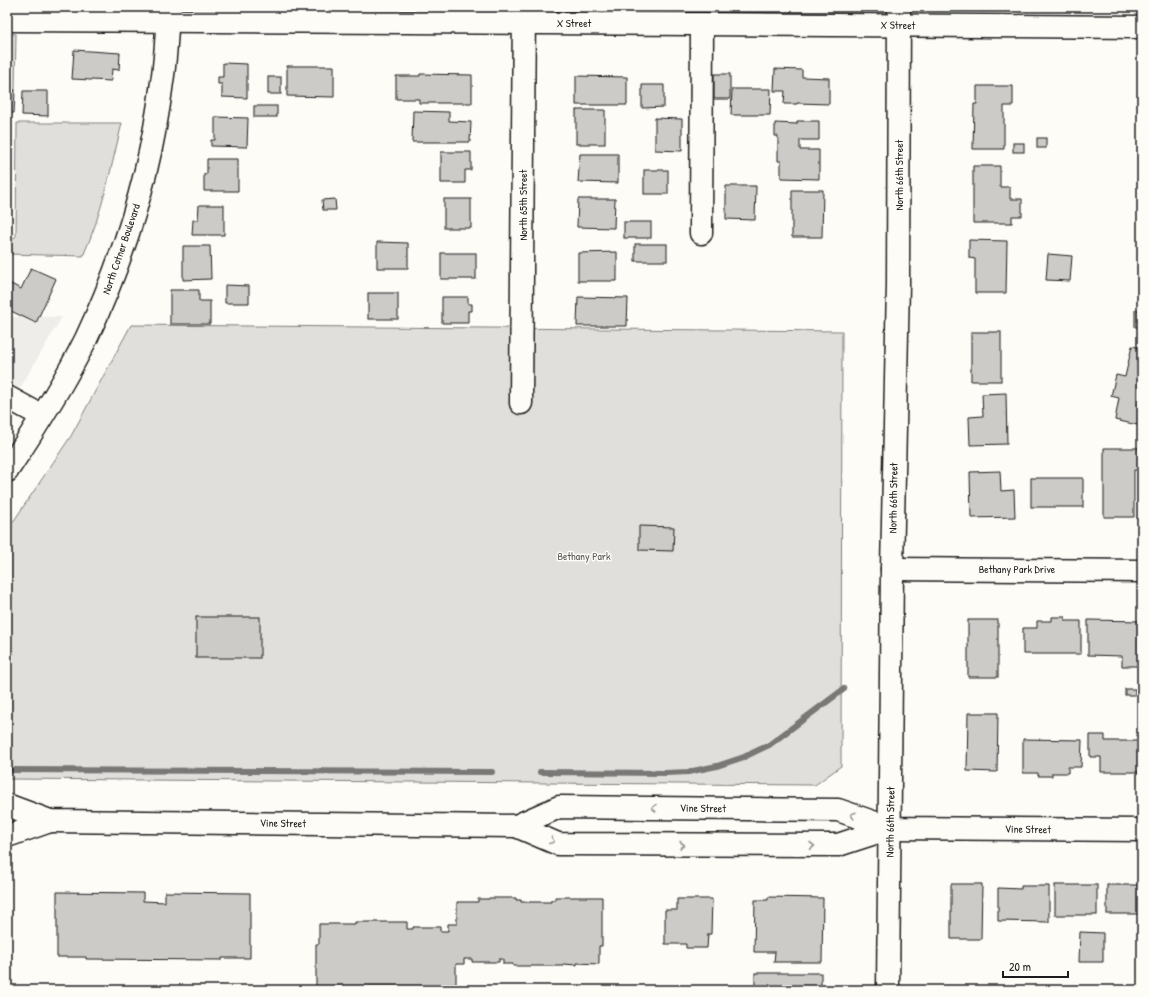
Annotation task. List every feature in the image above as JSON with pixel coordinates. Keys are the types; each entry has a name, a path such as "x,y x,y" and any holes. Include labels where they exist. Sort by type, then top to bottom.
{"main road":[{"name":"X Street","path":"7,20 168,14 524,15 702,24 899,16 1142,27"},
{"name":"North Cotner Boulevard","path":"7,470 42,416 85,340 106,293 124,244 146,172 155,128 162,82 168,14"},
{"name":"North 65th Street","path":"521,403 524,15"},
{"name":"North 66th Street","path":"888,990 892,569 898,284 899,16"},
{"path":"702,24 702,233"},
{"path":"7,397 42,416"},
{"name":"Bethany Park Drive","path":"892,569 1142,571"},
{"name":"Vine Street","path":"7,805 50,821 516,826 558,844 817,846 838,845 890,828 1142,830"},
{"name":"Vine Street","path":"516,826 559,807 838,810 890,828"},
{"name":"Vine Street","path":"7,836 50,821"}],"shaded area":[{"path":"7,317 62,317 7,410"}],"green space":[{"path":"7,34 16,34 15,90 7,90"},
{"path":"17,123 122,123 101,207 83,256 7,254 7,238 14,238 16,236"},
{"name":"Bethany Park","path":"131,325 842,331 841,766 815,785 7,779 7,529 71,436"}],"building":[{"path":"74,50 120,53 119,70 112,69 111,81 72,79"},
{"path":"223,63 247,64 247,98 222,97 222,84 218,84 218,77 223,77"},
{"path":"287,66 334,66 334,97 287,96"},
{"path":"775,69 802,70 802,77 829,78 829,104 784,104 785,91 774,91"},
{"path":"420,74 472,75 472,103 419,103 419,99 396,99 396,76 420,76"},
{"path":"714,74 730,74 730,99 714,99"},
{"path":"576,76 627,77 627,105 576,105"},
{"path":"268,77 281,77 281,94 268,94"},
{"path":"642,85 664,85 664,107 642,108"},
{"path":"977,86 1013,86 1013,106 1004,106 1004,149 973,149 974,104 977,104"},
{"path":"732,89 771,89 770,115 731,115"},
{"path":"7,90 15,90 14,113 7,113"},
{"path":"23,91 48,91 48,116 22,115"},
{"path":"254,106 277,106 277,117 254,117"},
{"path":"576,110 605,110 605,144 576,144"},
{"path":"413,111 449,112 449,121 471,122 470,142 412,142"},
{"path":"215,117 248,118 247,147 211,146 211,140 215,140"},
{"path":"655,118 682,119 682,151 655,150"},
{"path":"797,121 819,121 819,140 800,140 800,150 819,150 819,179 781,178 781,161 778,161 778,136 775,136 775,123 797,124"},
{"path":"1037,138 1046,138 1046,148 1037,148"},
{"path":"1013,143 1024,143 1024,152 1013,152"},
{"path":"441,152 471,152 471,170 465,170 465,183 441,183"},
{"path":"580,154 618,154 618,183 578,182"},
{"path":"207,159 238,159 238,191 204,191 204,174 207,174"},
{"path":"973,166 1000,166 1000,187 1010,187 1010,199 1022,199 1022,216 1012,216 1012,223 973,223"},
{"path":"644,170 668,170 668,194 644,194"},
{"path":"726,186 756,186 755,220 726,219"},
{"path":"792,190 823,190 822,237 792,237"},
{"path":"335,199 336,210 323,210 322,200"},
{"path":"444,199 471,199 471,228 444,228"},
{"path":"578,199 615,199 614,228 577,227"},
{"path":"199,205 224,205 224,235 192,235 193,220 198,220"},
{"path":"624,222 651,222 651,238 624,238"},
{"path":"969,240 1007,241 1006,293 975,293 975,259 969,258"},
{"path":"377,242 408,243 408,268 377,268"},
{"path":"635,244 667,244 667,261 635,261"},
{"path":"183,246 210,246 211,279 183,280"},
{"path":"617,252 617,281 578,281 578,253"},
{"path":"441,253 476,253 476,279 441,279"},
{"path":"1048,254 1072,256 1070,281 1046,280"},
{"path":"31,268 56,279 36,323 11,311 7,311 7,282 21,289"},
{"path":"225,285 249,286 249,303 225,303"},
{"path":"1141,287 1142,342 1139,342 1139,327 1135,327 1135,310 1141,310"},
{"path":"170,290 199,290 199,301 210,301 210,324 170,324"},
{"path":"368,293 398,293 398,319 368,319"},
{"path":"442,297 468,297 468,304 472,304 472,311 468,311 468,323 442,323"},
{"path":"578,297 628,298 627,326 577,326"},
{"path":"971,332 1001,332 1001,381 971,381"},
{"path":"1132,346 1142,348 1142,426 1115,420 1119,398 1111,396 1116,375 1125,377"},
{"path":"1006,393 1007,444 970,445 969,417 983,416 982,394"},
{"path":"1104,448 1139,448 1139,470 1134,470 1134,517 1104,517"},
{"path":"1000,471 1001,491 1014,490 1015,517 971,518 970,472"},
{"path":"1031,478 1083,478 1083,507 1031,507"},
{"path":"639,526 674,527 673,551 639,550"},
{"path":"196,617 260,617 260,658 196,658"},
{"path":"1052,617 1065,617 1065,621 1081,621 1081,654 1023,654 1023,628 1037,628 1037,621 1052,621"},
{"path":"968,620 998,620 998,677 968,677"},
{"path":"1088,620 1142,621 1142,666 1122,666 1122,656 1088,655"},
{"path":"1125,689 1135,689 1135,695 1125,695"},
{"path":"968,713 998,713 997,772 967,771"},
{"path":"1090,735 1105,735 1105,741 1140,741 1140,772 1101,772 1101,757 1090,757"},
{"path":"1023,739 1082,740 1081,767 1068,767 1068,773 1052,773 1052,776 1038,776 1038,773 1023,773"},
{"path":"951,884 982,884 981,939 951,939"},
{"path":"1055,885 1097,885 1097,915 1055,915"},
{"path":"1107,885 1142,885 1142,914 1107,914"},
{"path":"1021,886 1049,886 1049,922 998,921 998,888 1021,889"},
{"path":"57,892 143,893 143,901 165,902 165,892 250,893 250,958 222,958 222,960 86,959 86,957 57,957"},
{"path":"555,897 602,897 602,946 599,946 599,964 577,963 577,965 563,964 563,966 513,966 513,964 503,964 503,959 499,959 499,962 472,962 472,959 464,959 464,964 456,964 456,990 397,990 397,987 368,987 368,989 364,990 316,990 316,944 319,944 319,924 407,922 407,929 413,929 413,927 440,927 440,931 448,931 448,924 457,924 457,902 478,902 478,899 489,898 516,898 516,900 521,900 521,902 551,902 551,900 555,900"},
{"path":"768,897 823,898 822,962 774,962 775,952 754,952 755,900 768,900"},
{"path":"677,899 712,899 711,934 708,934 707,948 686,948 686,944 665,944 665,910 677,910"},
{"path":"1080,932 1103,933 1103,962 1079,962"},
{"path":"755,973 821,973 821,990 755,990"}],"waterway":[{"path":"540,772 666,773 688,772 717,766 744,757 769,745 844,689"},
{"path":"7,770 492,772"}]}
